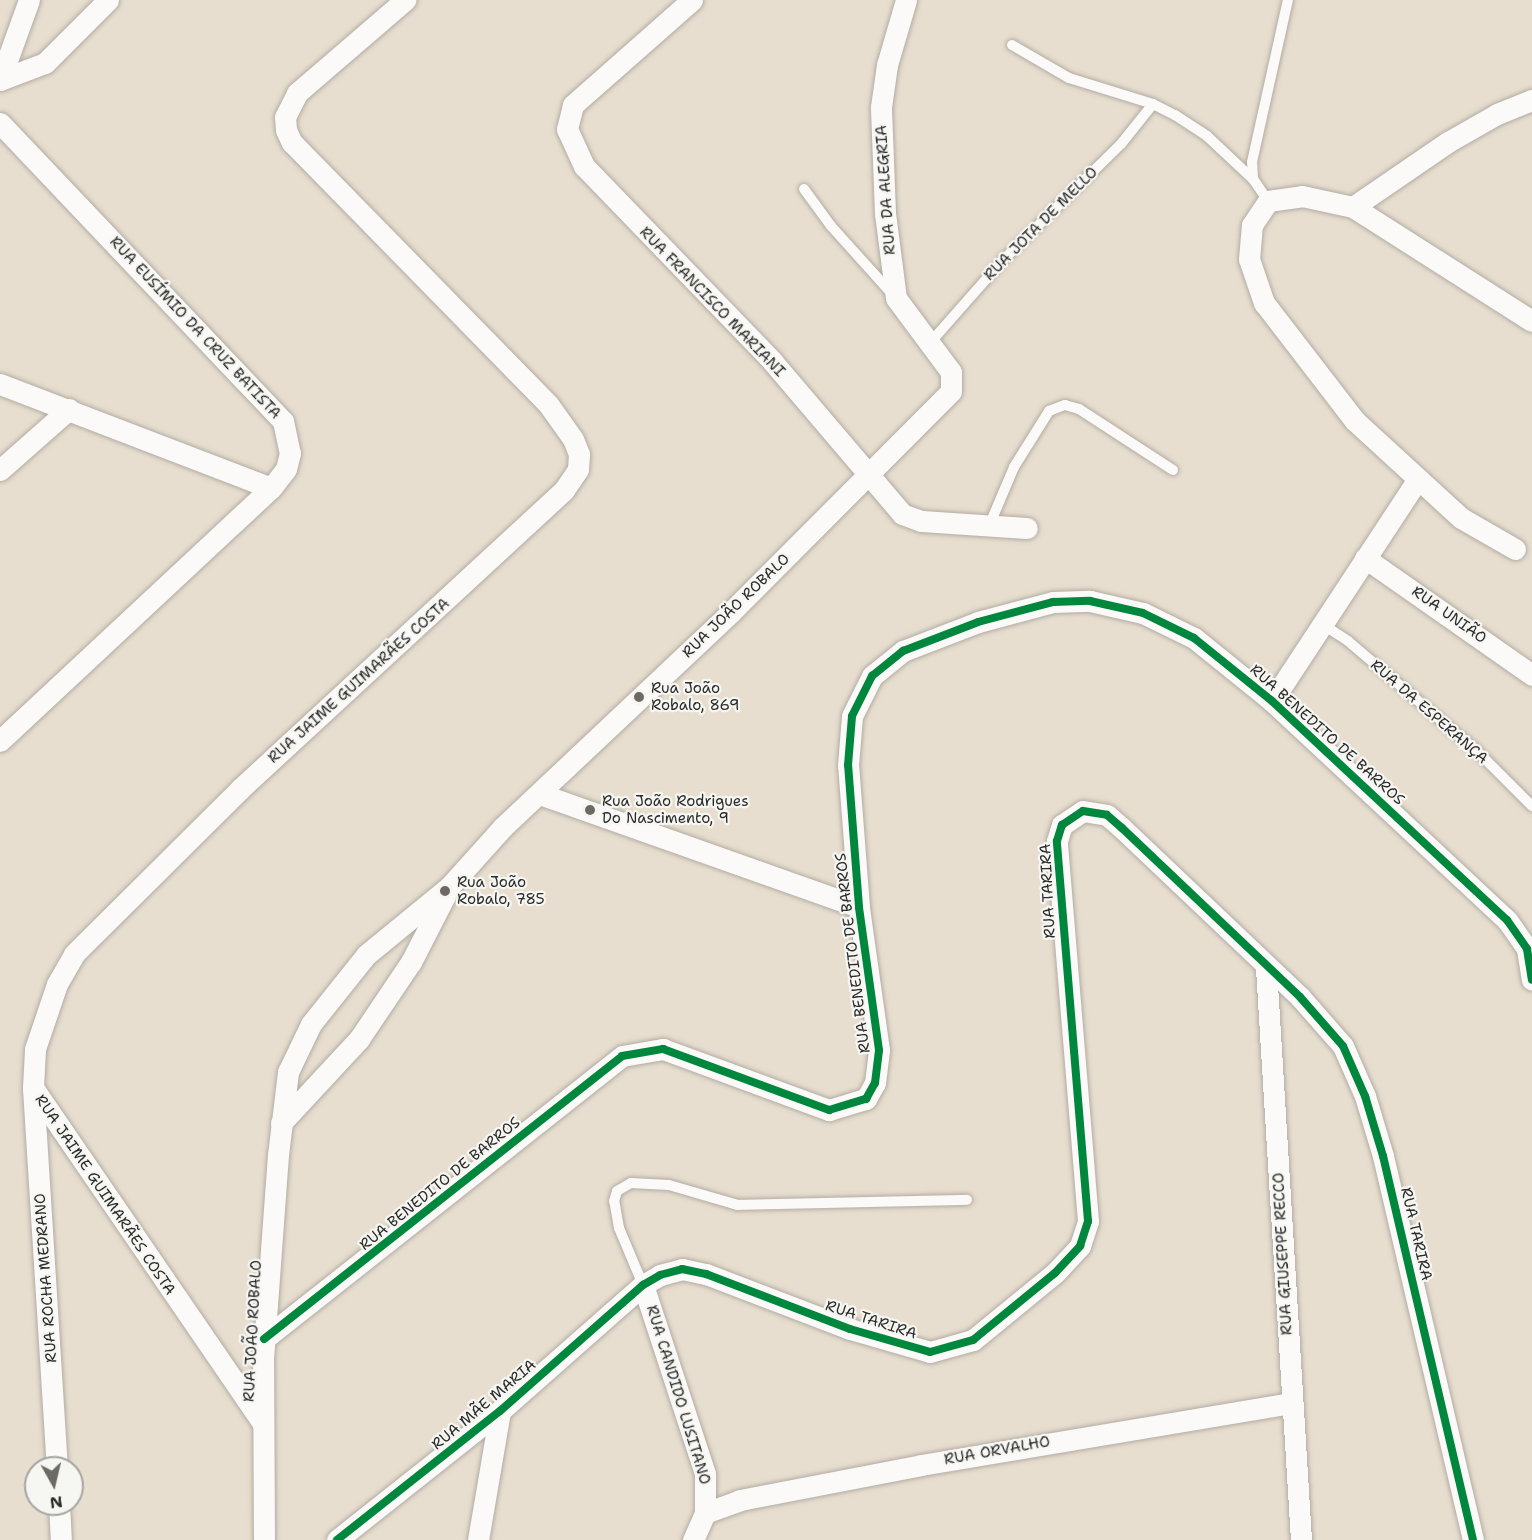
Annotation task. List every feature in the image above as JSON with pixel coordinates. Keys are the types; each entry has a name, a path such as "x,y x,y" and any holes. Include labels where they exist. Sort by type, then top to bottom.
{"street":[{"path":"0,80 29,0"},
{"path":"0,80 45,63 108,0"},
{"name":"RUA JAIME GUIMARÃES COSTA","path":"262,1422 33,1088 35,1049 45,1014 65,966 74,954 240,789 564,490 578,469 579,454 573,439 548,404 292,143 286,130 285,117 297,93 405,0"},
{"name":"RUA FRANCISCO MARIANI","path":"692,0 580,96 568,115 572,143 584,166 771,361 902,514 911,519 1027,528"},
{"name":"RUA DA ALEGRIA","path":"906,0 887,65 881,107 880,155 896,298 948,366"},
{"path":"1353,207 1449,142 1497,114 1532,100"},
{"name":"RUA EUSÍMIO DA CRUZ BATISTA","path":"0,123 283,421 290,453 285,469 271,488 0,741"},
{"path":"1515,549 1461,518 1355,421 1264,303 1249,259 1252,225 1268,201 1302,196 1353,207 1404,243 1526,315"},
{"name":"RUA JOÃO ROBALO","path":"264,1540 262,1422 264,1339 281,1123 288,1072 295,1054 334,992 366,956 449,888 503,827 869,476 951,391 953,378 948,366"},
{"path":"0,384 271,488"},
{"path":"0,470 69,409"},
{"path":"1272,701 1418,479"},
{"name":"RUA UNIÃO","path":"1365,558 1532,675"},
{"name":"RUA BENEDITO DE BARROS","path":"264,1339 622,1056 663,1049 829,1110 866,1099 875,1083 879,1050 859,908 848,765 852,716 872,676 903,651 930,638 1022,610 1053,602 1090,601 1143,613 1194,638 1272,701 1507,920 1529,950 1532,980"},
{"path":"540,794 859,908"},
{"name":"RUA TARIRA","path":"643,1285 682,1269 706,1274 850,1329 930,1352 973,1340 996,1324 1080,1246 1088,1221 1057,841 1062,825 1083,811 1107,815 1329,1026 1343,1046 1365,1096 1402,1232 1473,1540"},
{"name":"RUA JOÃO ROBALO","path":"281,1123 359,1039 411,962 449,888"},
{"name":"RUA GIUSEPPE RECCO","path":"1266,968 1301,1540"},
{"name":"RUA ROCHA MEDRANO","path":"33,1088 56,1456"},
{"name":"RUA MÃE MARIA","path":"337,1540 500,1411 643,1285"},
{"name":"RUA CANDIDO LUSITANO","path":"643,1285 705,1474 705,1513 693,1540"},
{"name":"RUA ORVALHO","path":"705,1513 740,1500 921,1465 1292,1403"},
{"path":"478,1540 500,1411"},
{"path":"60,1516 61,1540"}],"lane":[{"path":"1253,179 1252,162 1288,0"},
{"path":"1012,45 1069,78 1153,104 1207,136 1253,179 1268,201"},
{"name":"RUA JOTA DE MELLO","path":"929,344 1004,259 1121,144 1153,104"},
{"path":"804,189 831,226 896,298"},
{"path":"989,526 1014,467 1049,411 1065,405 1079,409 1173,470"},
{"name":"RUA DA ESPERANÇA","path":"1322,624 1477,751 1532,806"},
{"path":"643,1285 620,1228 614,1201 617,1191 632,1183 669,1185 747,1205 967,1200"}],"cycle path":[{"path":"264,1339 622,1056 663,1049 829,1110 866,1099 875,1083 879,1050 859,907 848,765 852,716 872,676 903,651 978,622 1053,602 1090,601 1143,613 1194,638 1272,701 1507,920 1527,949 1532,980"},
{"path":"337,1540 500,1411 643,1285 660,1275 682,1269 706,1274 850,1329 930,1352 973,1340 1055,1273 1080,1246 1088,1221 1057,841 1062,825 1083,811 1107,815 1122,828 1300,997 1343,1046 1365,1096 1383,1156 1473,1540"}],"place":[{"name":"Rua João Robalo, 869","path":"639,697"},
{"name":"Rua João Rodrigues Do Nascimento, 9","path":"590,810"},
{"name":"Rua João Robalo, 785","path":"445,891"}]}
